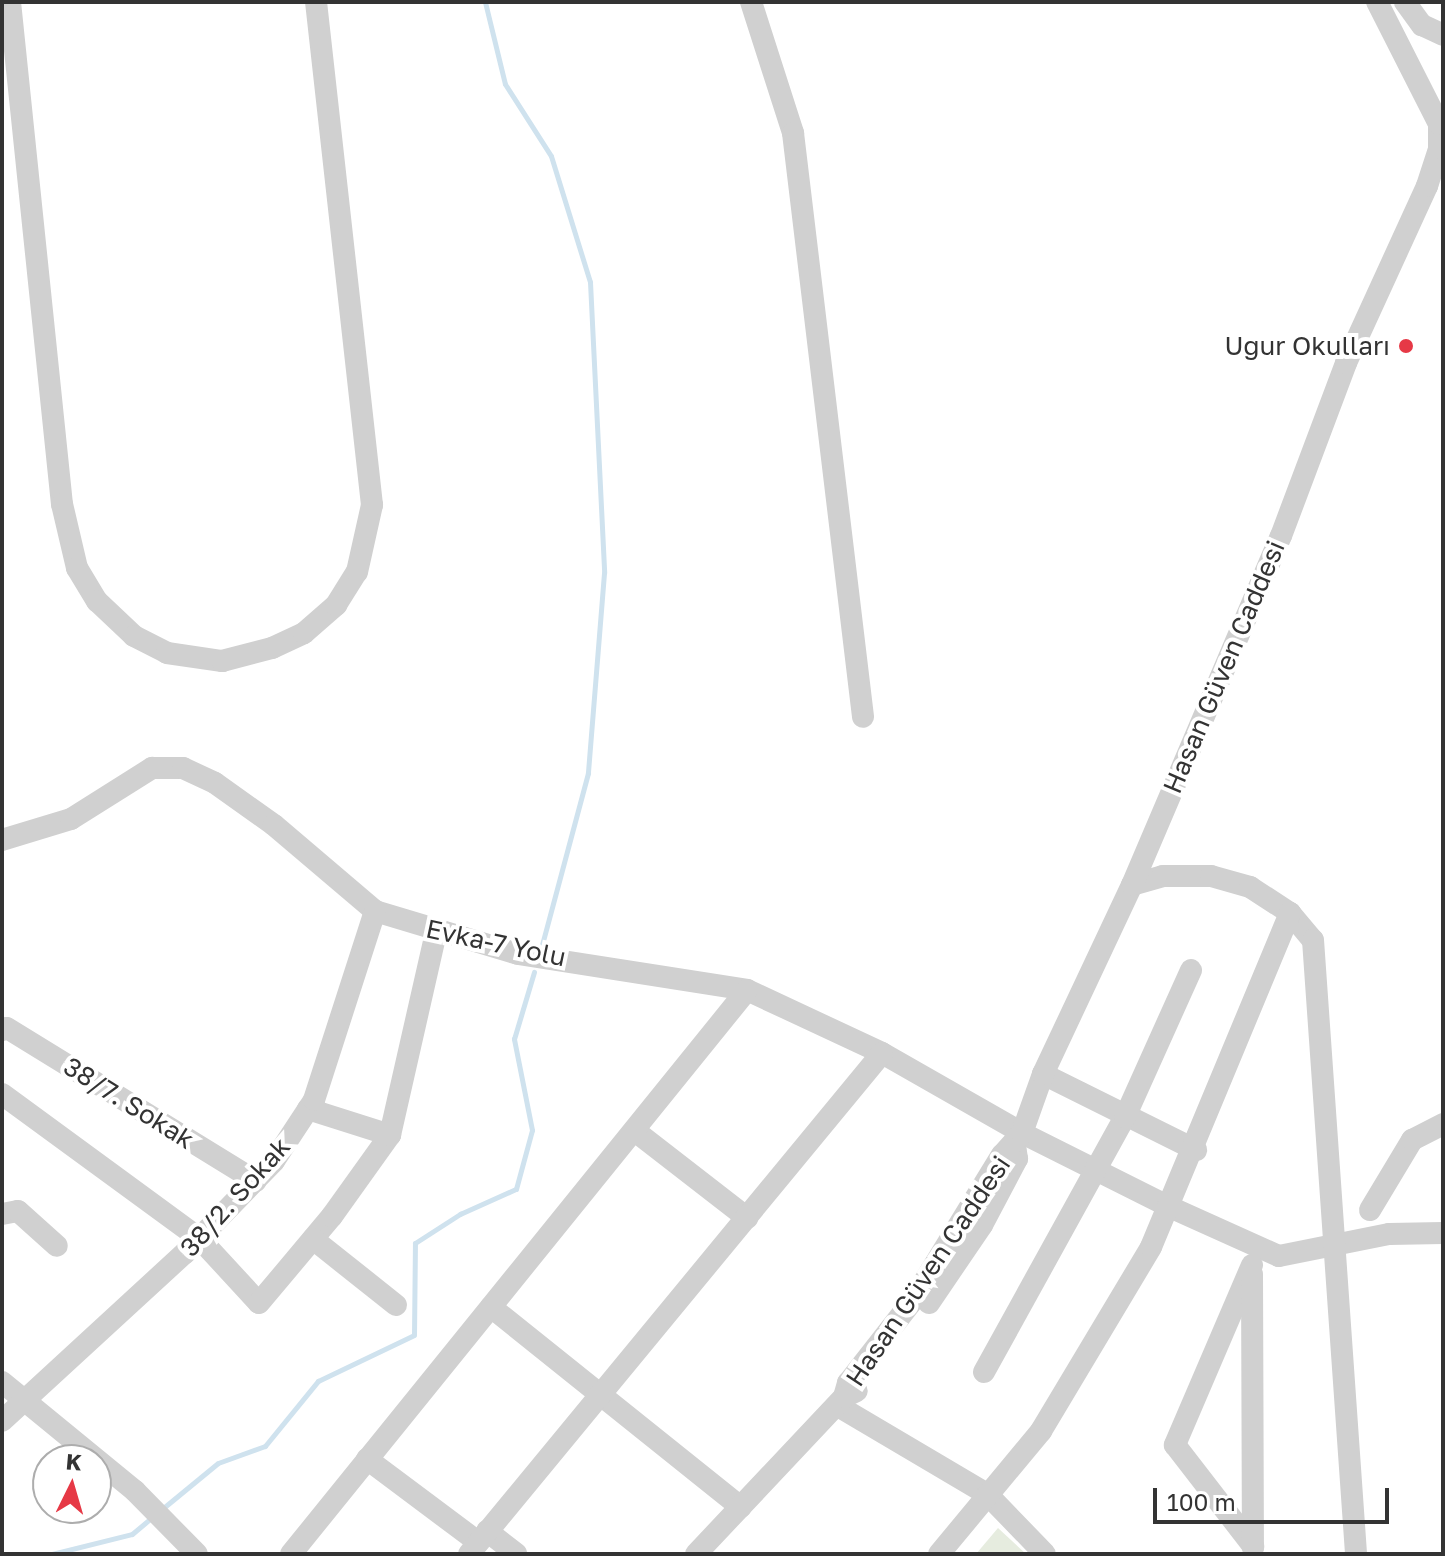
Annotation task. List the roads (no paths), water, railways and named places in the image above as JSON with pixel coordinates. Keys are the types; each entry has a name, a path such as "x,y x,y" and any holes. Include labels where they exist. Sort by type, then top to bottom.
{"street":[{"path":"10,2 62,504 77,568 97,601 134,636 167,653 222,661 293,638 336,605 357,572 372,505 316,2"},
{"path":"751,2 793,133 863,717"},
{"path":"1377,2 1401,55 1439,124 1439,148 1427,186"},
{"path":"1405,2 1422,25 1443,35"},
{"path":"1401,55 1443,105"},
{"path":"1427,186 1443,163"},
{"name":"Hasan Güven Caddesi","path":"696,1554 841,1402 861,1389 949,1274 1017,1159 1018,1139 1043,1074 1132,885 1281,536 1346,363 1427,186"},
{"name":"Evka-7 Yolu","path":"2,840 71,819 152,768 183,768 215,783 274,825 375,911 436,933 518,954 747,990 882,1053 1018,1139 1097,1169 1172,1208 1279,1256 1339,1247"},
{"path":"1132,885 1163,876 1211,876 1250,887 1290,913 1313,940 1339,1247 1356,1554"},
{"name":"38/2. Sokak","path":"2,1421 256,1181 308,1109 375,911"},
{"path":"939,1554 1041,1431 1172,1208 1290,913"},
{"path":"2,1094 199,1238 259,1303 313,1239 390,1135 436,933"},
{"path":"984,1372 1125,1117 1191,970"},
{"path":"291,1554 747,990"},
{"name":"38/7. Sokak","path":"2,1030 7,1028 256,1181"},
{"path":"478,1542 882,1053"},
{"path":"1043,1074 1196,1150"},
{"path":"308,1109 390,1135"},
{"path":"1370,1210 1412,1140 1443,1124"},
{"path":"635,1131 747,1218"},
{"path":"2,1214 18,1211 57,1246"},
{"path":"1339,1247 1389,1234 1443,1233"},
{"path":"313,1239 396,1305"},
{"path":"1248,1241 1252,1265 1253,1550"},
{"path":"1252,1265 1175,1445 1253,1550"},
{"path":"491,1307 741,1507"},
{"path":"2,1382 115,1479 149,1517 174,1554"},
{"path":"841,1402 987,1494 1045,1554"},
{"path":"367,1459 478,1542 516,1554"},
{"path":"149,1517 197,1554"}],"waterway":[{"path":"485,2 505,84 551,156 590,282 604,573 588,773 542,945"},
{"path":"162,1509 218,1463 265,1446 318,1381 414,1335 415,1243 460,1214 516,1189 532,1130 514,1039 534,972"},
{"path":"52,1554 132,1534 151,1518"}],"place":[{"name":"Uğur Okulları","path":"1406,346"}]}
